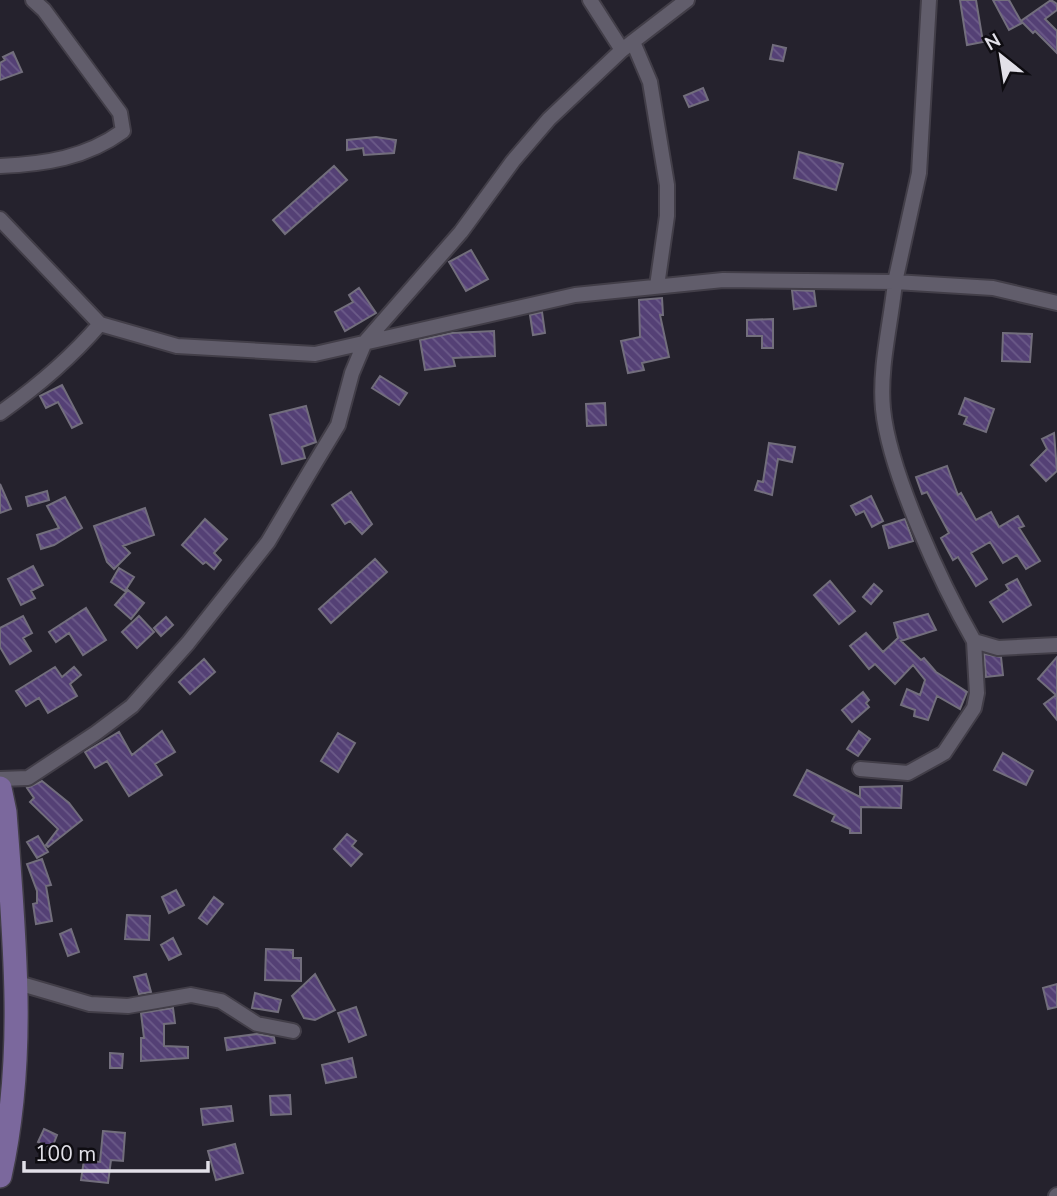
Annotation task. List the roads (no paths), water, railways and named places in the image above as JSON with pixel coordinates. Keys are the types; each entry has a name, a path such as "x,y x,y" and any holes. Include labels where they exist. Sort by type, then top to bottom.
{"main road":[{"path":"0,788 5,812 6,895 18,983 12,1113 0,1176"}],"street":[{"path":"0,166 58,161 98,149 122,131 120,113 44,10 33,0"},
{"path":"590,0 627,46 650,82 667,185 667,216 657,286"},
{"path":"0,779 28,778 96,733 132,706 188,643 268,542 338,425 352,373 365,342 461,232 513,161 540,130 627,46 687,0"},
{"path":"860,769 908,773 944,753 974,708 977,693 974,642 957,611 897,467 883,410 895,282 919,173 929,0"},
{"path":"0,219 100,324 177,346 315,354 575,295 723,280 895,282 993,288 1057,303"},
{"path":"0,414 46,380 100,324"},
{"path":"974,642 998,648 1057,645"},
{"path":"18,983 90,1004 128,1006 191,995 221,1001 257,1024 293,1031"}]}
